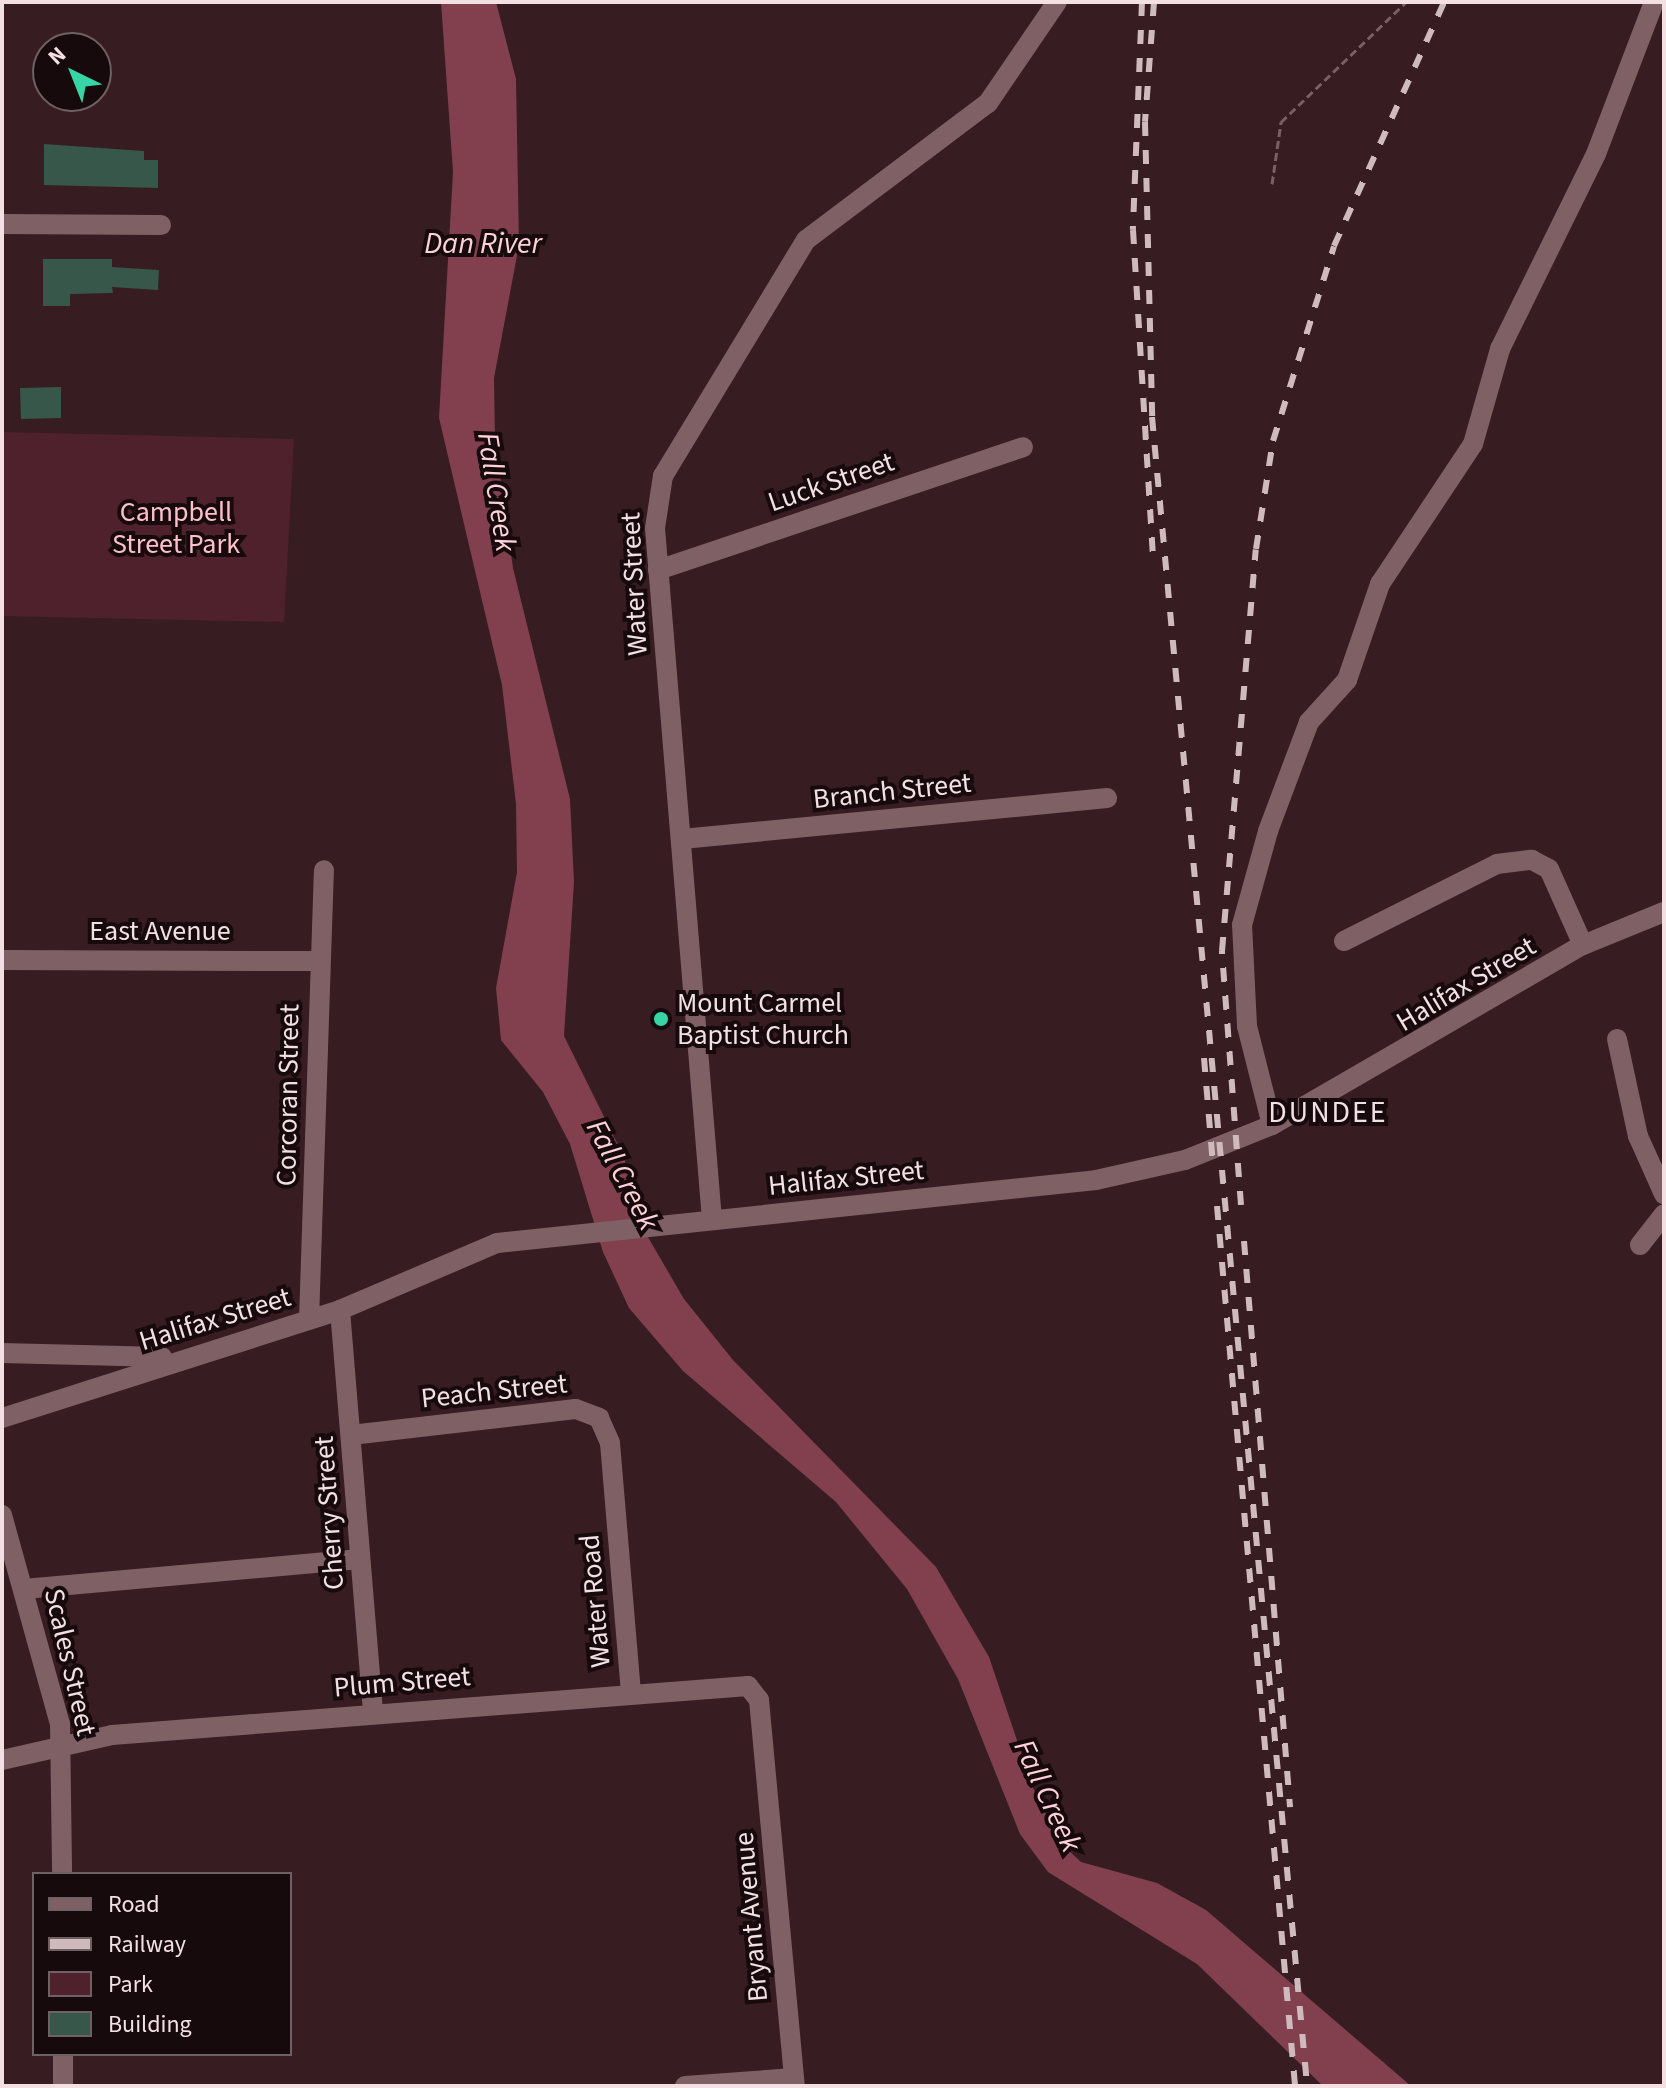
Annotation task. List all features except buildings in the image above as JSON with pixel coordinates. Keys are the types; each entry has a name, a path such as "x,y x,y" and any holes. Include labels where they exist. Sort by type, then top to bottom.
{"street":[{"name":"Water Street","path":"712,1220 658,570 656,504 663,476 737,362 787,266 822,226 988,103 1057,2"},
{"path":"1272,1125 1247,1026 1242,925 1268,831 1309,722 1347,680 1380,584 1473,444 1500,349 1596,154 1654,2"},
{"path":"2,224 161,225"},
{"name":"Luck Street","path":"658,570 1023,447"},
{"name":"Branch Street","path":"682,839 1107,798"},
{"path":"1344,941 1497,864 1532,860 1549,869 1583,945"},
{"name":"Corcoran Street","path":"309,1320 324,870"},
{"name":"Halifax Street","path":"2,1418 173,1358 340,1310 470,1250 551,1235 1096,1180 1185,1160 1272,1125 1583,945 1664,912"},
{"name":"East Avenue","path":"2,960 319,961"},
{"path":"1617,1039 1638,1136 1664,1194"},
{"path":"1640,1245 1664,1214"},
{"name":"Cherry Street","path":"340,1310 373,1712"},
{"path":"2,1353 173,1358"},
{"name":"Peach Street","path":"351,1435 588,1411 606,1428 615,1504"},
{"name":"Water Road","path":"615,1504 631,1692"},
{"name":"Scales Street","path":"2,1515 63,1744 62,1872"},
{"path":"24,1589 360,1559"},
{"name":"Plum Street","path":"2,1760 63,1744 373,1712 748,1686 759,1700 763,1743"},
{"name":"Bryant Avenue","path":"763,1743 794,2082"},
{"path":"63,2056 63,2086"},
{"path":"685,2086 794,2082"}],"path":[{"path":"1272,184 1281,122 1406,2"}],"green space":[{"name":"Campbell Street Park","path":"2,432 294,439 284,622 2,616"}],"shaded area":[{"name":"Dan River","path":"441,2 496,2 516,79 519,245 494,378 495,439 513,568 570,799 574,882 564,1036 624,1157 638,1220 684,1299 733,1360 936,1567 989,1657 1033,1788 1066,1848 1081,1862 1157,1883 1206,1910 1411,2086 1323,2086 1197,1964 1048,1872 1020,1834 958,1679 907,1589 836,1502 683,1371 629,1308 603,1252 570,1144 543,1092 501,1040 496,988 517,872 516,804 502,685 439,418 453,172"}],"railway":[{"path":"1142,2 1133,230 1153,557"},
{"path":"1154,2 1145,122 1152,417 1307,2086"},
{"path":"1241,1205 1222,951 1256,549 1273,441 1334,246 1444,2"},
{"path":"1204,1058 1213,1166"},
{"path":"1217,1206 1295,2086"},
{"path":"1244,1241 1290,1807"}],"place":[{"name":"Mount Carmel Baptist Church","path":"661,1019"}],"district":[{"name":"DUNDEE","path":"1328,1113"}],"water label":[{"name":"Fall Creek","path":"496,492"},
{"name":"Fall Creek","path":"622,1175"},
{"name":"Fall Creek","path":"1047,1796"}]}
